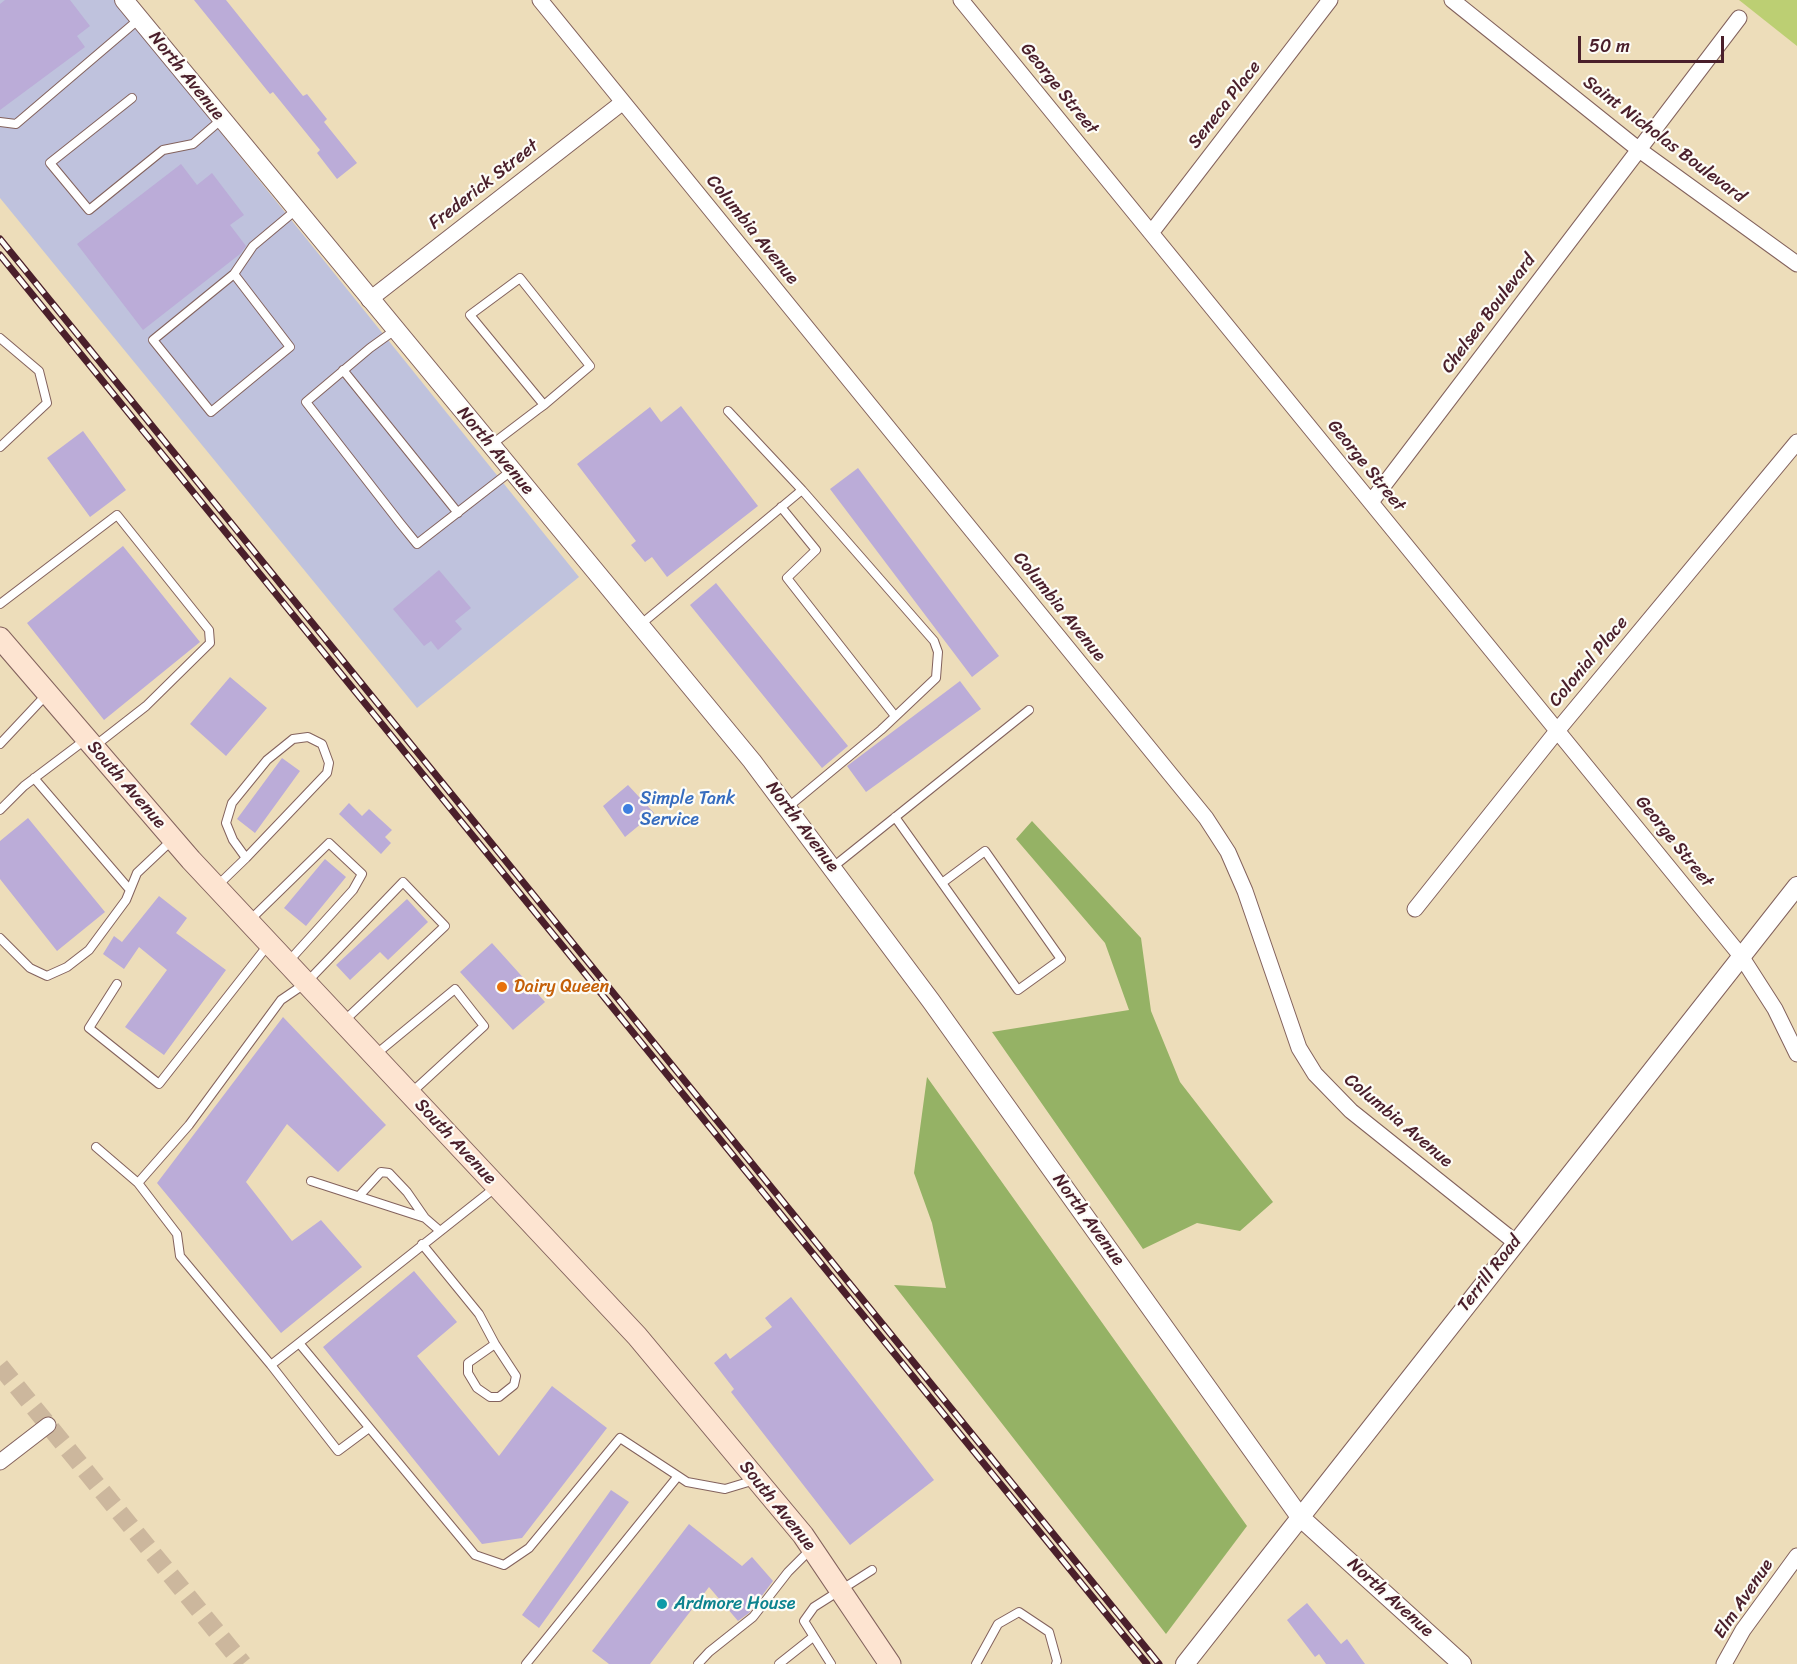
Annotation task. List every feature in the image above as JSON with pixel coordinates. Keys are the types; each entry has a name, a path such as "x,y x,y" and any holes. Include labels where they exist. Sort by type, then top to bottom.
{"main road":[{"name":"South Avenue","path":"0,638 173,840 638,1336 812,1548 890,1664"}],"street":[{"name":"North Avenue","path":"124,0 788,808 833,867 1300,1517 1462,1664"},
{"name":"Columbia Avenue","path":"540,0 1206,818 1233,862 1299,1048 1315,1074 1351,1111 1515,1242"},
{"name":"Seneca Place","path":"1151,233 1330,0"},
{"name":"Saint Nicholas Boulevard","path":"1452,0 1638,148 1797,264"},
{"name":"George Street","path":"964,1 1742,956 1775,1009 1797,1054"},
{"name":"Chelsea Boulevard","path":"1371,502 1739,18"},
{"name":"Frederick Street","path":"369,300 623,102"},
{"name":"Colonial Place","path":"1415,909 1557,730 1797,442"},
{"name":"Terrill Road","path":"1185,1664 1797,886"},
{"path":"0,1462 48,1425"},
{"name":"Elm Avenue","path":"1724,1664 1743,1630 1797,1556"}],"lane":[{"path":"0,122 16,124 140,19"},
{"path":"132,98 50,163 89,210 163,150 193,144 222,119"},
{"path":"234,274 290,347 211,412 153,340 234,274 253,246 296,210"},
{"path":"490,446 543,405 590,366 520,278 470,315 543,405"},
{"path":"395,330 306,402 417,544 511,471"},
{"path":"0,338 39,371 47,403 0,447"},
{"path":"343,370 458,513"},
{"path":"728,411 802,490 934,641 938,652 936,678 788,808"},
{"path":"639,626 802,490"},
{"path":"782,507 816,550 787,578 895,716"},
{"path":"0,603 117,515 209,630 210,644 146,706 34,778 0,810"},
{"path":"0,746 47,694"},
{"path":"833,867 1029,710"},
{"path":"216,887 246,858 327,773 329,763 322,744 308,737 293,740 267,760 232,803 226,823 233,840 246,858"},
{"path":"34,778 130,890"},
{"path":"895,817 1018,990 1061,958 985,851 942,883"},
{"path":"0,938 30,968 47,976 67,967 89,950 126,900 137,873 173,840"},
{"path":"248,921 329,843 362,874 353,890 287,963"},
{"path":"138,1183 189,1125 282,1000 306,983 403,882 445,926 343,1022"},
{"path":"117,984 89,1028 159,1084 269,944"},
{"path":"374,1055 455,989 484,1026 410,1094"},
{"path":"96,1147 138,1183 177,1234 180,1256 338,1450 369,1428"},
{"path":"359,1196 381,1172 389,1173 407,1192 425,1218 440,1231"},
{"path":"311,1181 425,1218"},
{"path":"271,1365 497,1186"},
{"path":"422,1244 479,1314 516,1376 514,1385 499,1397 490,1397 477,1388 468,1373 468,1363 495,1344"},
{"path":"299,1343 476,1555 504,1565 529,1548 620,1438 687,1482 725,1490 757,1479"},
{"path":"526,1664 678,1476"},
{"path":"698,1664 709,1652 753,1617 788,1572 812,1548"},
{"path":"831,1664 804,1621 814,1607 840,1588 872,1570"},
{"path":"976,1664 998,1624 1019,1612 1049,1632 1056,1664"},
{"path":"779,1664 813,1636"}],"shaded area":[{"path":"0,0 114,0 579,577 417,708 0,198"}],"green space":[{"path":"1739,0 1797,0 1797,46"},
{"path":"1032,821 1141,938 1151,1011 1180,1082 1273,1202 1240,1231 1197,1223 1143,1249 992,1032 1129,1010 1105,943 1016,839"},
{"path":"927,1077 1247,1526 1166,1634 894,1285 946,1288 932,1223 914,1173"}],"building":[{"path":"5,0 70,0 90,26 77,36 85,47 0,110 0,4"},
{"path":"194,0 226,0 303,96 307,94 327,119 324,122 357,163 337,179 317,153 320,150 273,92 270,94"},
{"path":"181,164 197,185 212,173 244,215 230,225 246,246 240,254 143,330 77,244"},
{"path":"681,406 758,506 667,577 652,557 645,562 631,545 636,541 577,464 650,407 661,422"},
{"path":"83,431 126,490 90,517 47,458"},
{"path":"858,468 999,656 972,677 830,489"},
{"path":"123,546 200,642 104,720 27,623"},
{"path":"439,570 471,608 455,621 462,629 438,650 431,641 424,646 393,609"},
{"path":"716,583 848,746 822,768 690,605"},
{"path":"230,677 267,708 226,756 190,724"},
{"path":"960,681 981,709 866,792 847,766"},
{"path":"282,758 300,771 255,833 237,819"},
{"name":"Simple Tank Service","path":"628,785 654,813 625,837 603,806"},
{"path":"349,803 362,816 369,809 392,830 385,837 391,843 381,854 339,814"},
{"path":"28,818 105,912 57,951 0,879 0,841"},
{"path":"325,859 346,877 306,926 284,908"},
{"path":"159,896 187,918 176,933 226,970 164,1055 125,1027 167,970 139,947 124,969 103,954 114,936 122,942"},
{"path":"407,899 428,922 388,960 380,952 350,980 336,965"},
{"name":"Dairy Queen","path":"492,943 545,1002 513,1030 460,972"},
{"path":"283,1017 386,1125 338,1172 287,1124 246,1182 292,1241 321,1220 362,1267 281,1333 157,1183"},
{"path":"414,1271 457,1322 417,1356 499,1456 552,1386 607,1428 522,1538 482,1544 323,1347"},
{"path":"791,1297 934,1480 850,1545 731,1392 734,1389 714,1363 726,1353 730,1359 772,1327 765,1318"},
{"path":"611,1490 629,1502 539,1628 522,1615"},
{"name":"Ardmore House","path":"689,1524 742,1566 752,1557 773,1581 749,1613 738,1621 709,1587 650,1664 609,1664 592,1651"},
{"path":"1307,1603 1341,1644 1347,1639 1365,1664 1326,1664 1319,1654 1315,1657 1287,1620"}],"tunnel":[{"path":"0,1366 243,1664"}],"railway":[{"path":"0,239 1159,1664"},
{"path":"0,255 1147,1664"}],"place":[{"name":"Simple Tank Service","path":"628,809"},
{"name":"Dairy Queen","path":"502,987"},
{"name":"Ardmore House","path":"662,1604"}]}
